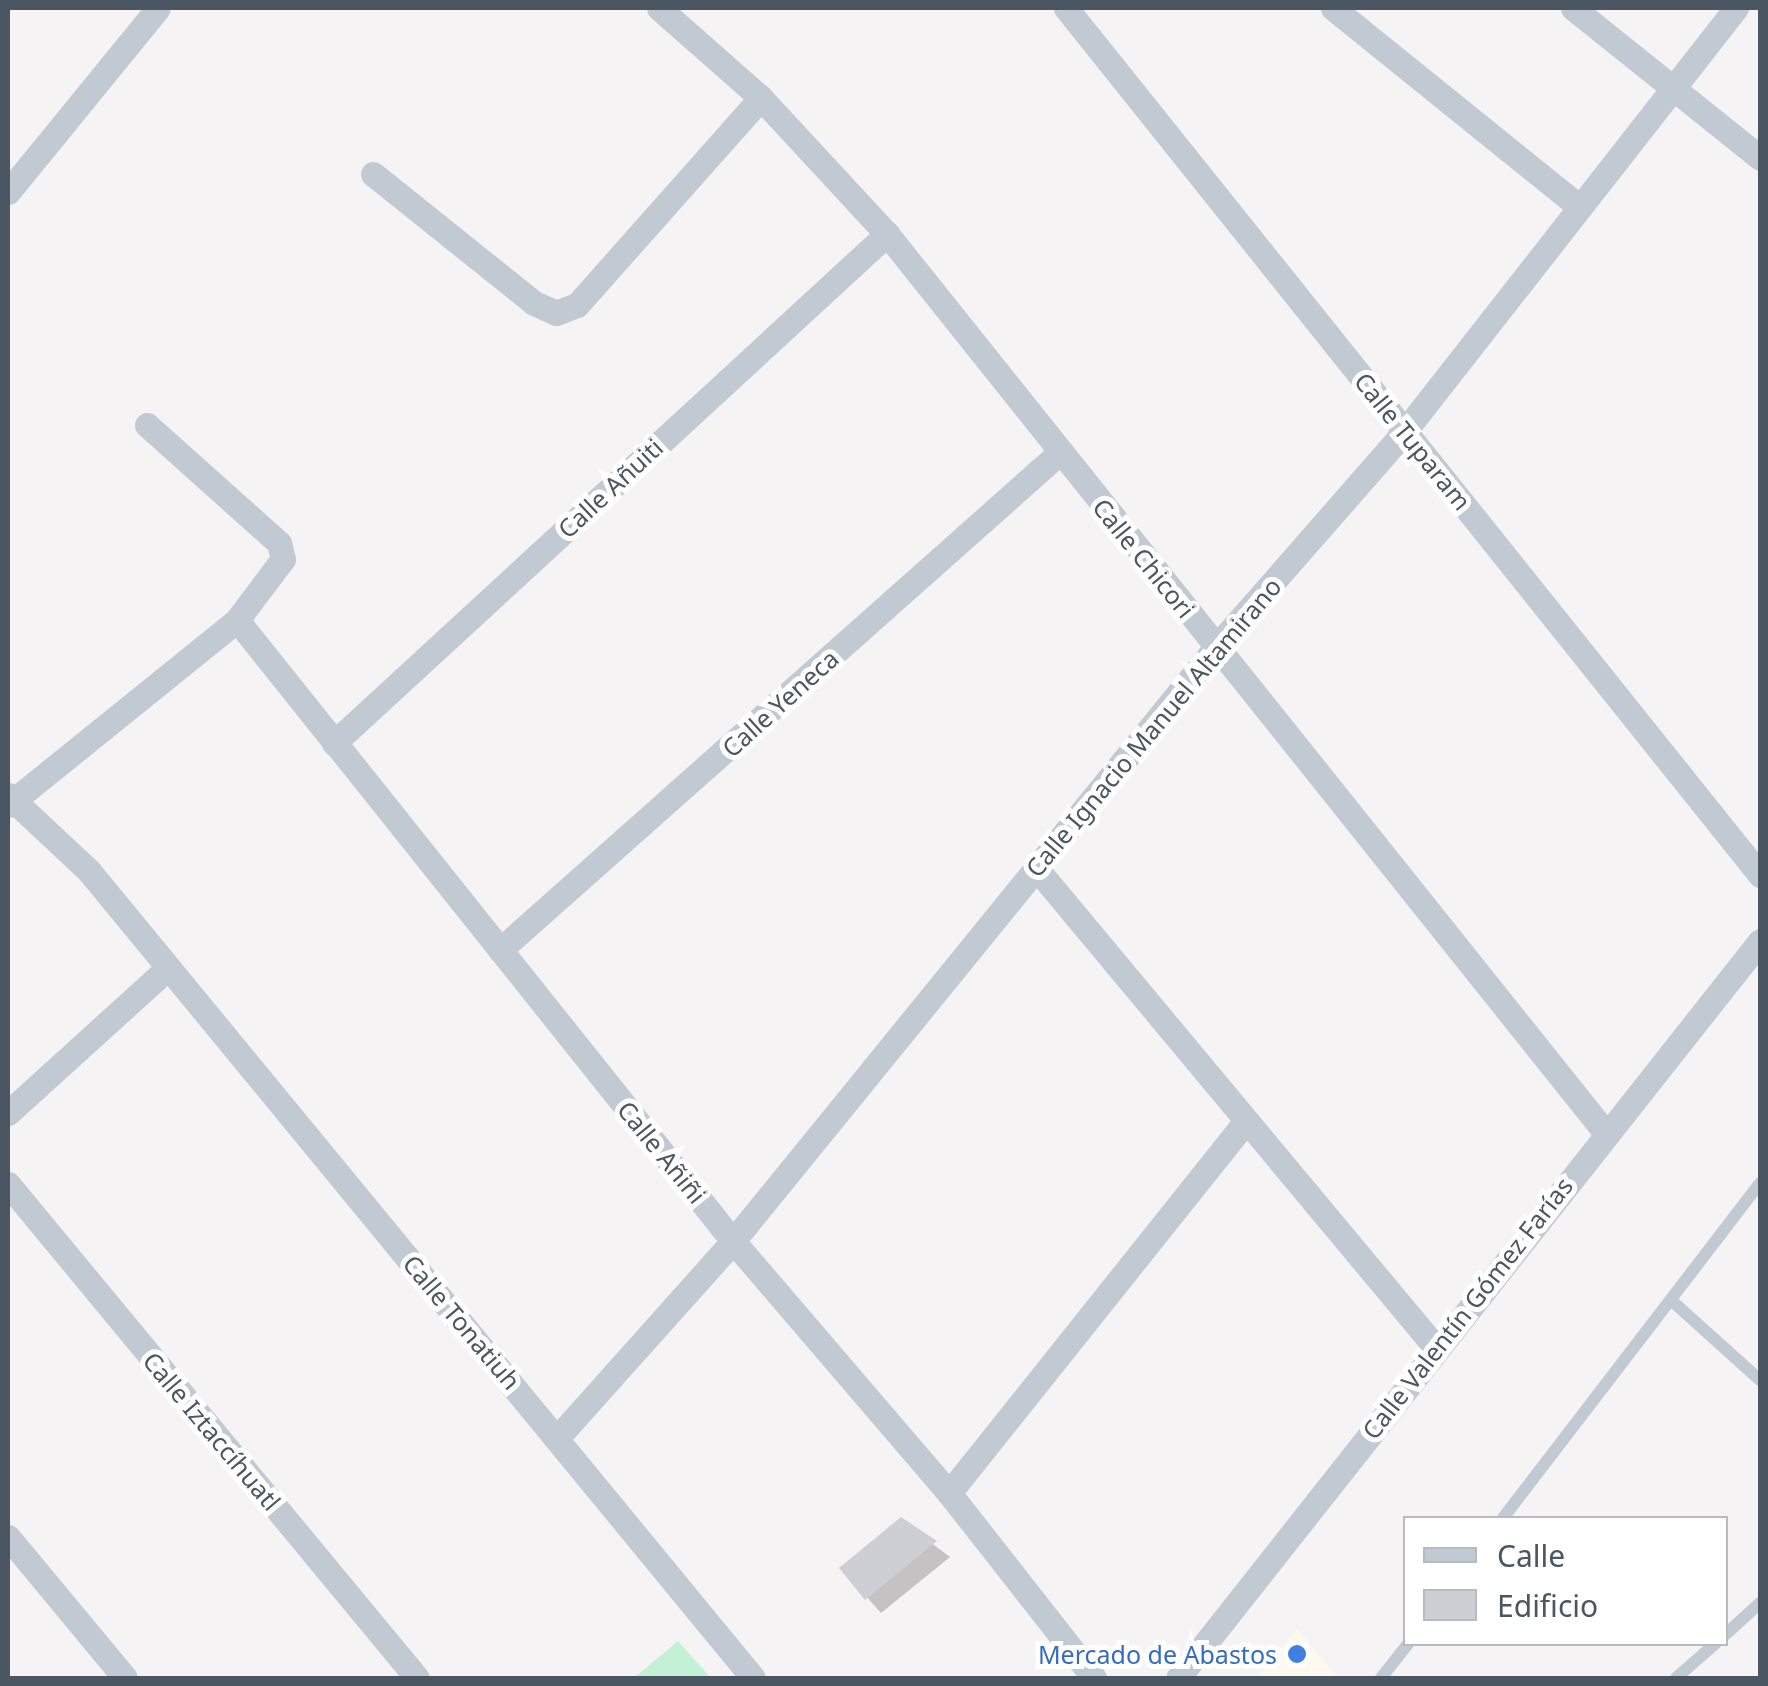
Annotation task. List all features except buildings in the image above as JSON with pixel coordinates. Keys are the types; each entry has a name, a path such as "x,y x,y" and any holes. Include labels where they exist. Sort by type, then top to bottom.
{"street":[{"path":"8,192 158,8"},
{"name":"Calle Chicori","path":"659,8 761,98 887,234 1058,454 1604,1132"},
{"name":"Calle Tuparam","path":"1066,8 1760,875"},
{"path":"1333,8 1580,207"},
{"path":"1573,8 1670,91 1760,158"},
{"name":"Calle Ignacio Manuel Altamirano","path":"558,1437 733,1240 1216,647 1404,432 1736,8"},
{"path":"373,174 534,304 556,313 577,305 761,98"},
{"name":"Calle Añuiti","path":"334,743 887,234"},
{"path":"9,800 237,620 277,575 283,559 279,543 147,425"},
{"name":"Calle Yeneca","path":"500,950 1058,454"},
{"name":"Calle Añiñi","path":"237,620 733,1240 949,1493 1094,1678"},
{"name":"Calle Tonatiuh","path":"9,800 89,872 754,1678"},
{"path":"1036,868 1244,1124 1436,1348"},
{"name":"Calle Valentín Gómez Farías","path":"1178,1678 1604,1132 1760,942"},
{"path":"8,1113 168,969"},
{"path":"949,1493 1244,1124"},
{"name":"Calle Iztaccíhuatl","path":"8,1184 416,1678"},
{"path":"8,1537 124,1678"}],"lane":[{"path":"1506,1516 1760,1183"},
{"path":"1671,1300 1760,1380"},
{"path":"1728,1632 1760,1603"},
{"path":"1381,1678 1406,1646"},
{"path":"1676,1678 1713,1646"}],"shaded area":[{"name":"Mercado de Abastos","path":"1297,1629 1338,1678 1257,1678"}],"green space":[{"path":"678,1641 711,1678 634,1678"}],"place":[{"name":"Mercado de Abastos","path":"1297,1654"}]}
